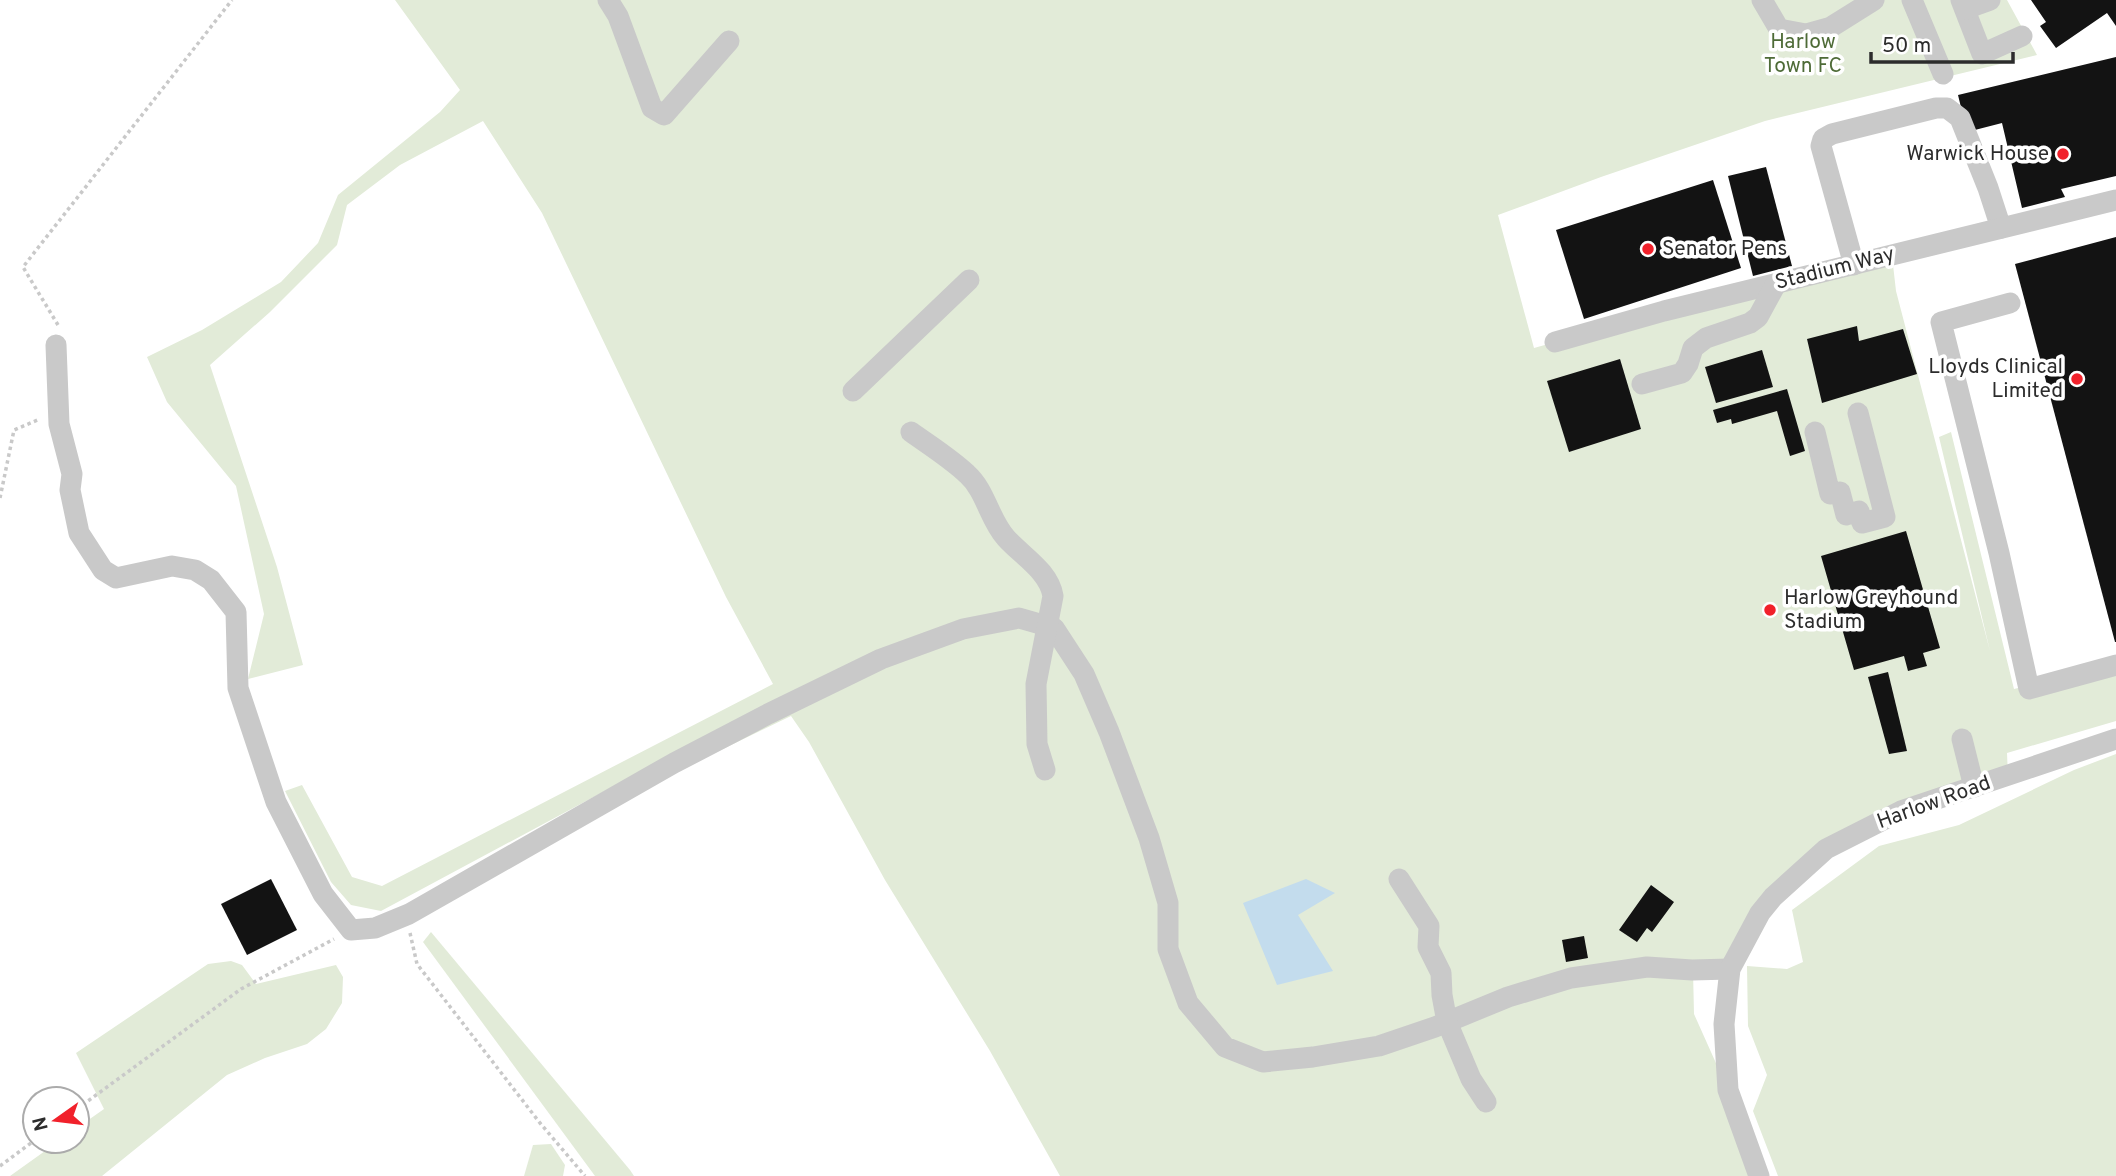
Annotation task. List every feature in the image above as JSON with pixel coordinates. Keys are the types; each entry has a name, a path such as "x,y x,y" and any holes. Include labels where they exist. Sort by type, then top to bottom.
{"street":[{"path":"608,0 618,16 652,108 664,115 729,41"},
{"path":"1762,0 1779,29 1805,34 1830,27 1874,0"},
{"path":"1912,0 1943,74"},
{"path":"1990,0 1963,5 1982,54 2022,36"},
{"path":"1854,265 1821,146 1824,139 1832,134 1936,108 1947,108 1960,118 2001,228"},
{"name":"Stadium Way","path":"1555,342 2116,200"},
{"path":"852,391 969,280"},
{"path":"1642,384 1682,373 1693,348 1706,338 1750,323 1758,317 1776,284"},
{"path":"2010,303 1941,322 1999,553 2029,689 2116,665"},
{"path":"56,345 59,424 72,474 70,490 79,533 103,570 116,578 172,566 195,570 211,580 236,612 238,688 272,790 323,894 351,930 375,928 409,914 674,763 768,713 881,659 963,629 1019,618 1054,628 1084,674 1149,838 1168,903 1168,949 1188,1003 1225,1047 1263,1062 1314,1057 1379,1046 1508,997 1571,978 1647,967 1730,969"},
{"path":"1815,432 1830,494 1840,492 1846,515 1859,511 1862,523 1885,517 1858,414"},
{"path":"911,432 969,475 998,528 1044,576 1051,587 1053,596 1036,684 1037,744 1045,770"},
{"path":"1962,739 1974,787"},
{"name":"Harlow Road","path":"1759,1176 1728,1090 1724,1024 1730,969 1760,914 1773,897 1826,849 1901,810 2116,739"},
{"path":"1399,879 1429,926 1429,947 1441,973 1447,1022 1471,1079 1486,1102"}],"path":[{"path":"56,345 58,325 23,267 232,0"},
{"path":"0,498 14,430 58,411"},
{"path":"0,471 5,476"},
{"path":"409,914 410,942 417,964 540,1123 586,1176"},
{"path":"91,1099 241,989 351,930"},
{"path":"0,1166 21,1150"}],"green space":[{"name":"Harlow Town FC","path":"395,0 2007,0 2037,55 1765,121 1498,215 1534,348 1656,314 1892,256 1896,291 1990,651 1939,437 1951,432 2014,689 2116,664 2116,721 2007,753 2008,776 1901,811 1795,874 1730,969 1693,970 1694,1014 1728,1090 1759,1176 1060,1176 990,1051 885,880 809,742 791,716 655,782 642,771 381,911 351,905 331,882 285,791 302,785 352,877 382,886 773,684 726,597 542,213 483,121 400,165 347,205 337,245 270,312 210,365 277,567 303,665 248,679 264,614 236,486 167,402 147,357 202,330 281,282 318,243 338,195 440,112 460,90"},
{"path":"2116,754 2116,1176 1778,1176 1753,1111 1767,1075 1748,1026 1747,966 1787,969 1803,962 1792,910 1879,846 1959,825 2074,770"},
{"path":"431,932 634,1176 595,1176 423,942"},
{"path":"231,961 242,965 256,984 336,965 343,977 342,1003 326,1029 307,1044 265,1058 227,1075 102,1176 10,1176 39,1155 91,1155 91,1118 104,1109 76,1053 208,964"},
{"path":"551,1144 565,1165 563,1176 524,1176 533,1145"}],"water":[{"path":"1306,879 1335,893 1298,915 1333,971 1277,985 1243,903"}],"building":[{"path":"2031,0 2116,0 2116,26 2107,13 2056,48 2040,26 2046,22"},
{"name":"Warwick House","path":"2116,57 2116,176 2061,189 2065,197 2022,208 2002,123 1967,132 1958,95"},
{"path":"1766,167 1792,266 1753,276 1728,176"},
{"name":"Senator Pens","path":"1713,180 1741,268 1584,319 1556,230"},
{"path":"2116,237 2116,642 2115,642 2015,264"},
{"path":"1857,326 1859,341 1903,329 1917,374 1822,403 1807,339"},
{"path":"1762,350 1773,387 1716,403 1705,367"},
{"path":"1620,359 1641,429 1569,452 1547,381"},
{"path":"1787,389 1805,451 1790,456 1777,411 1732,424 1731,419 1717,423 1713,410"},
{"path":"1906,531 1940,648 1923,653 1927,666 1908,671 1904,656 1854,670 1821,556"},
{"path":"1888,672 1907,751 1889,754 1868,677"},
{"path":"271,879 297,930 247,955 221,904"},
{"path":"1651,885 1674,902 1652,932 1647,928 1637,942 1619,930"},
{"path":"1584,936 1588,958 1566,962 1562,940"}],"place":[{"name":"Warwick House","path":"2063,154"},
{"name":"Senator Pens","path":"1648,249"},
{"name":"Lloyds Clinical Limited","path":"2077,379"},
{"name":"Harlow Greyhound Stadium","path":"1770,610"}]}
